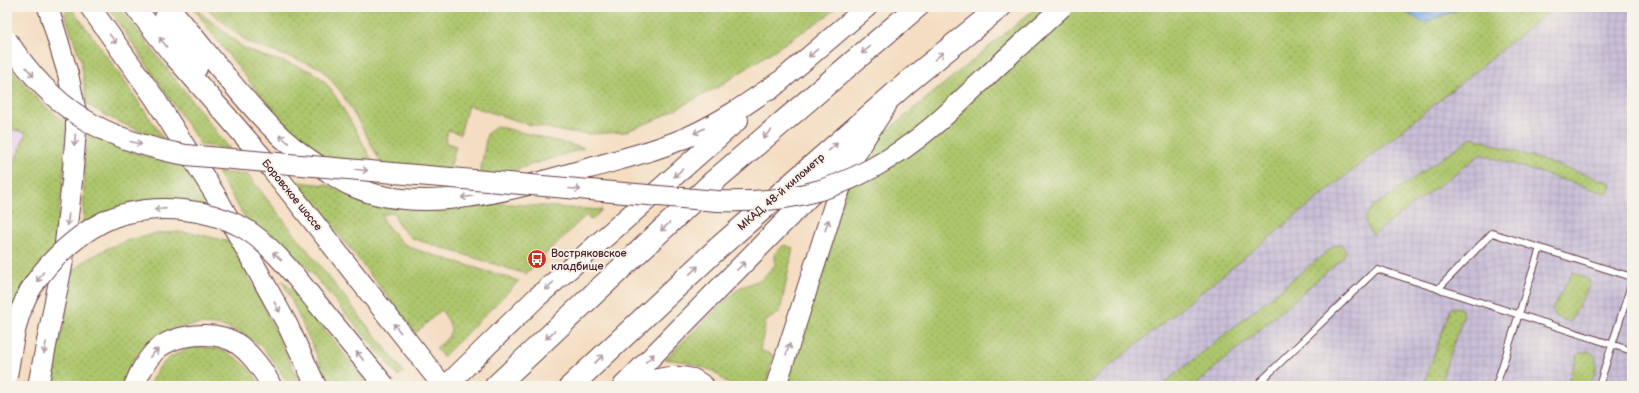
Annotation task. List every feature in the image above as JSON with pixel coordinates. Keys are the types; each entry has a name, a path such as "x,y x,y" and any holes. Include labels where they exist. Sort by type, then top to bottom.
{"highway":[{"path":"496,386 714,181 917,7"},
{"name":"МКАД, 48-й километр","path":"571,386 717,249 909,80 1000,7"}],"main road":[{"path":"38,386 63,261 76,130 76,112 68,74 48,7"},
{"path":"90,7 154,97 218,199 287,324 316,386"},
{"name":"Боровское шоссе","path":"136,7 172,54 225,114 305,211 443,386"},
{"path":"159,7 225,114"},
{"path":"169,7 251,106 294,148 351,186 374,194 395,198 459,198 498,192 655,150 692,135 728,117 780,82"},
{"path":"446,386 540,294 867,7"},
{"path":"7,40 20,60 40,84 58,101 86,121 105,132 129,141 167,151 186,155 745,202 805,194 831,186 862,173 896,153 932,127 1062,7"},
{"path":"776,386 836,200 850,165 886,107 909,80"},
{"path":"623,386 862,144"},
{"path":"7,376 17,323 30,292 49,264 71,243 99,224 127,213 164,208 204,212 240,226 262,242 284,263 385,386"},
{"path":"134,386 146,362 155,351 169,341 187,336 204,335 221,337 239,345 256,362 271,386"},
{"path":"636,386 650,380 673,377 693,380 704,386"}],"lane":[{"path":"1438,289 1492,233 1632,277"},
{"path":"1496,386 1540,248"},
{"path":"1256,386 1378,269 1632,351"},
{"path":"1599,386 1632,282"}],"shaded area":[{"path":"1555,7 1632,7 1632,386 1085,386"},
{"path":"7,128 26,133 7,180"}],"green space":[{"path":"108,7 119,7 230,149 201,145"},
{"path":"193,7 244,48 308,70 323,80 339,102 374,164 321,159 266,102 219,43"},
{"path":"205,7 517,7 527,10 528,7 837,7 828,15 718,87 657,119 625,132 588,134 566,132 527,124 468,105 460,134 448,130 445,142 456,146 449,172 382,165 341,92 321,68 246,41"},
{"path":"1037,7 1390,7 1399,8 1423,23 1460,9 1459,7 1555,7 1085,386 785,386 854,166 876,140"},
{"path":"69,8 72,9 104,52 164,139 143,132 106,116 87,104 81,60 65,15"},
{"path":"7,63 39,101 67,124 63,180 52,258 7,331 7,180 26,133 7,128"},
{"path":"496,126 584,148 496,176 480,174 487,134"},
{"path":"85,131 108,143 132,152 183,166 212,211 189,207 83,232"},
{"path":"1472,137 1611,183 1608,194 1481,154 1373,235 1366,224 1366,218 1369,211 1373,207"},
{"path":"217,172 248,175 404,372 398,376 306,266 265,231 249,224"},
{"path":"298,182 327,185 355,196 466,201 602,210 591,220 586,215 542,258 537,255 531,260 535,265 526,274 411,238 398,225 394,212 382,215 384,222 402,243 417,250 519,281 443,357 436,348 449,335 450,327 446,316 441,310 416,333"},
{"path":"175,232 194,233 230,242 267,313 301,386 289,386 272,359 261,346 249,337 235,330 205,324 190,325 176,329 149,343 133,361 122,386 45,386 46,375 63,330 74,270 86,260 108,248 129,240 154,234"},
{"path":"784,245 793,248 780,312 766,321 760,350 773,355 766,386 731,386 713,371 686,362 665,359 739,288 760,280 775,265 775,253"},
{"path":"1339,245 1345,250 1343,258 1194,386 1164,386 1167,381 1334,246"},
{"path":"1573,272 1589,280 1590,284 1571,321 1569,322 1554,315 1552,309"},
{"path":"282,280 292,290 370,386 331,386"},
{"path":"1454,307 1458,307 1464,314 1439,386 1423,386 1450,310"},
{"path":"194,347 216,349 234,356 248,369 262,386 149,386 157,371 166,360"},
{"path":"1587,351 1592,353 1596,361 1595,371 1590,386 1566,386 1578,354"}],"water":[{"path":"1399,7 1459,7 1460,9 1423,23"}],"place":[{"name":"Востряковское кладбище","path":"537,259"}]}
